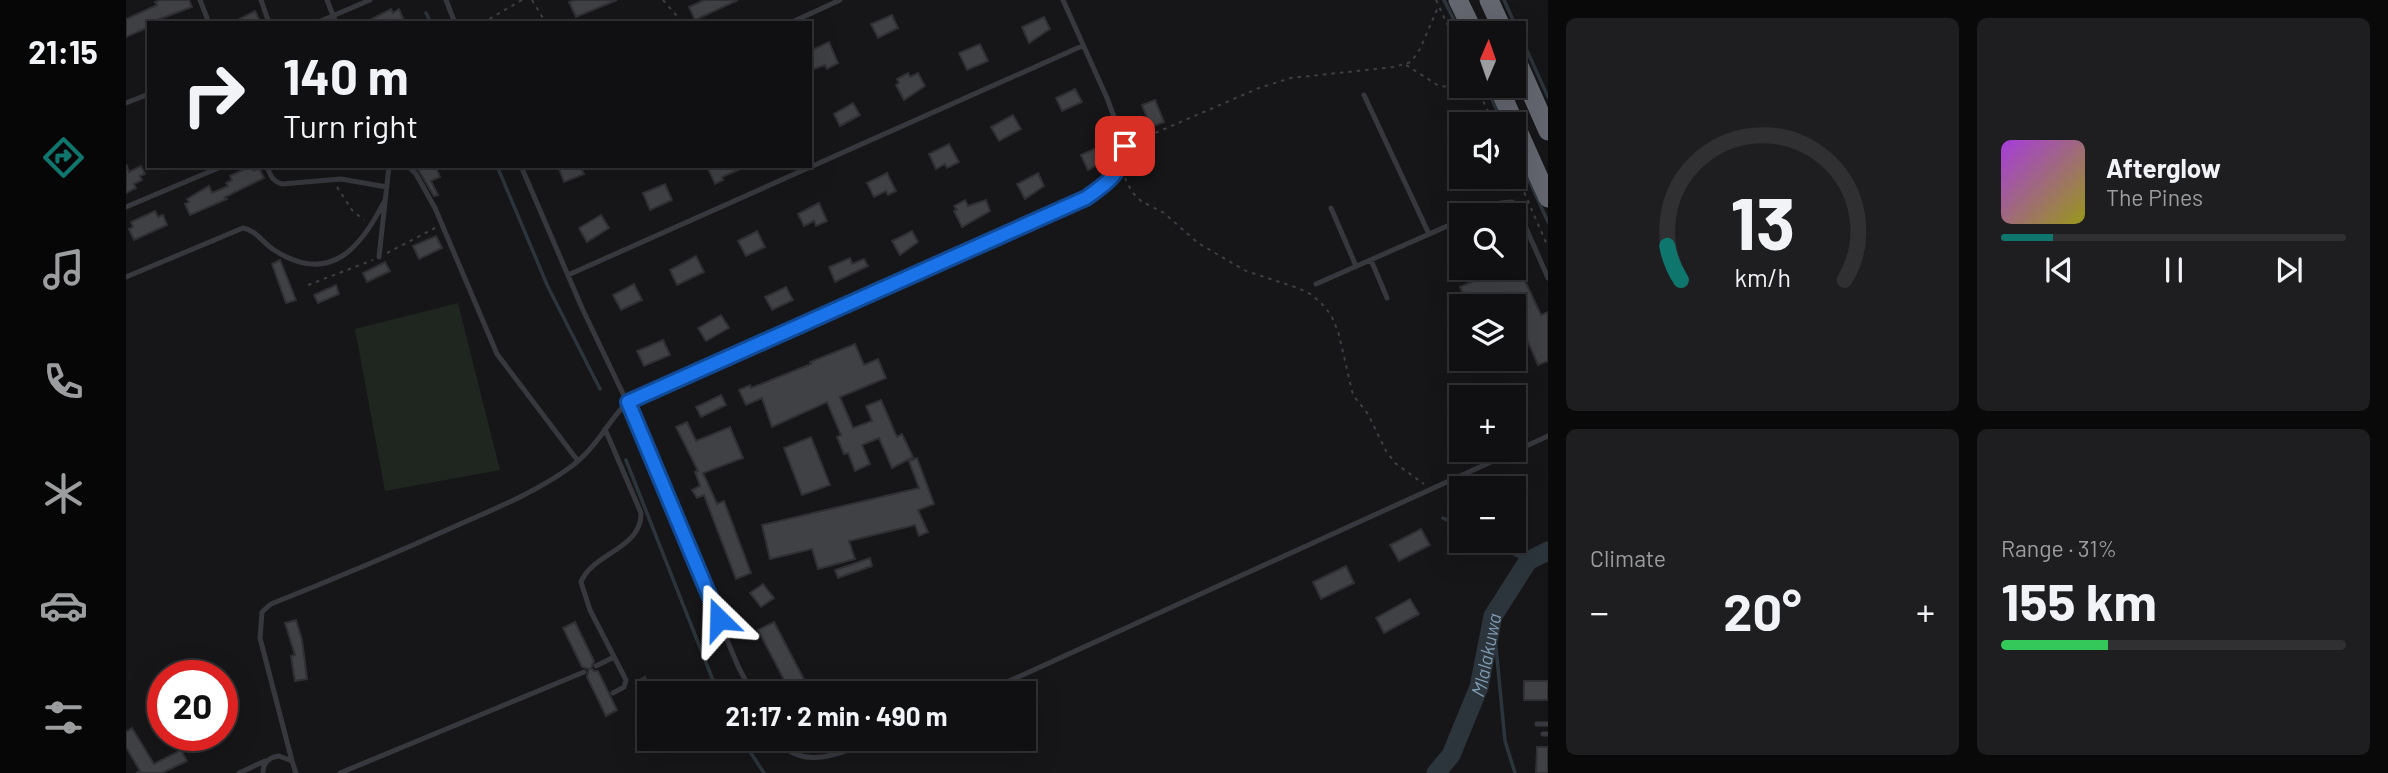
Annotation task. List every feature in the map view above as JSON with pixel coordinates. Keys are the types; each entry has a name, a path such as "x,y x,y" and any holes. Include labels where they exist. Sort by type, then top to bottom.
{"highway":[{"path":"1458,0 1468,21"},
{"path":"1489,0 1499,21"},
{"path":"1526,81 1548,131"},
{"path":"1503,98 1548,198"}],"lane":[{"path":"201,0 208,21"},
{"path":"261,0 268,21"},
{"path":"327,0 335,21"},
{"path":"321,21 370,0"},
{"path":"446,0 455,21"},
{"path":"794,21 840,0"},
{"path":"296,773 260,638 262,612 271,604 505,504 578,461 628,402 1086,198 1111,180 1120,168 1125,146 1107,98 1063,0"},
{"path":"812,166 1082,46"},
{"path":"126,103 147,95"},
{"path":"1364,95 1429,234"},
{"path":"126,207 218,168"},
{"path":"268,168 275,182 282,184 352,179 387,187"},
{"path":"379,257 389,168"},
{"path":"410,168 416,174 443,225 496,354 578,461"},
{"path":"522,168 582,308 628,402 746,681"},
{"path":"568,275 808,168"},
{"path":"126,277 243,228 252,230 278,253 298,261 323,264 348,254 358,245 385,201"},
{"path":"1331,208 1356,266"},
{"path":"1316,284 1449,225"},
{"path":"1526,228 1548,278"},
{"path":"1371,260 1387,299"},
{"path":"605,429 641,513 639,526 634,534 618,550 590,569 581,582 590,610 626,680 624,687 612,694"},
{"path":"1009,681 1548,436"},
{"path":"596,666 614,657"},
{"path":"340,773 584,672"},
{"path":"1537,724 1548,724"},
{"path":"786,751 791,758 811,763 846,751"},
{"path":"239,773 269,759 284,756 292,761"},
{"path":"263,773 269,759"}],"path":[{"path":"486,21 523,0"},
{"path":"532,0 545,21"},
{"path":"663,0 682,21"},
{"path":"1436,0 1449,27"},
{"path":"1125,146 1283,80 1405,64 1415,57 1439,5"},
{"path":"1405,64 1439,86 1449,86"},
{"path":"1120,168 1132,192 1141,201 1164,214 1198,243 1245,271 1298,288 1322,304 1331,315 1338,331 1353,394 1368,414 1386,452 1406,472 1430,488"},
{"path":"333,180 352,210 372,224"},
{"path":"1523,189 1548,247"}],"shaded area":[{"path":"458,303 500,470 385,491 355,329"}],"building":[{"path":"189,0 192,7 154,21 147,21 147,28 126,37 126,19 157,5 155,2"},
{"path":"617,0 576,17 569,2"},
{"path":"704,0 738,0 695,20 689,7"},
{"path":"391,9 393,13 399,9 403,18 398,21 368,21"},
{"path":"255,11 259,19 256,21 236,21"},
{"path":"892,15 898,28 878,38 871,24"},
{"path":"1044,17 1050,29 1029,43 1022,27"},
{"path":"829,42 838,63 827,69 825,65 814,69 812,50"},
{"path":"980,44 988,61 967,70 959,53"},
{"path":"908,73 910,77 918,73 925,86 904,100 896,85 899,83 897,79"},
{"path":"1075,89 1082,102 1062,111 1056,98"},
{"path":"1155,100 1164,122 1151,127 1142,105"},
{"path":"853,103 860,115 840,126 834,114"},
{"path":"1013,115 1021,129 999,141 991,127"},
{"path":"949,144 959,162 947,168 945,164 936,169 929,154"},
{"path":"1103,145 1109,158 1088,170 1081,155"},
{"path":"126,164 129,172 141,166 145,174 140,176 142,180 134,184 136,188 126,193"},
{"path":"247,168 254,171 259,168 264,178 225,197 227,199 190,215 185,204 189,202 187,199 209,186 212,193 228,186 226,183 232,180 230,176"},
{"path":"417,168 437,168 440,177 431,181 438,195 434,196"},
{"path":"559,168 581,168 584,174 564,182"},
{"path":"708,168 742,168 722,177 723,180 715,184"},
{"path":"887,173 896,191 888,195 886,191 874,197 867,183"},
{"path":"1038,173 1044,186 1025,199 1017,184"},
{"path":"665,184 672,200 650,210 643,193"},
{"path":"965,200 968,206 986,200 990,211 962,227 954,206"},
{"path":"819,203 827,221 816,226 814,221 804,226 798,214"},
{"path":"155,211 158,217 163,215 167,225 134,240 129,229 133,227 131,222"},
{"path":"601,215 609,228 587,242 579,228"},
{"path":"757,231 765,247 746,256 738,241"},
{"path":"912,231 918,242 900,255 892,241"},
{"path":"436,236 442,248 419,259 413,246"},
{"path":"696,256 704,272 677,285 670,270"},
{"path":"850,258 852,264 864,259 868,266 835,282 829,267"},
{"path":"280,260 296,300 286,303 272,264"},
{"path":"385,262 390,271 367,282 363,273"},
{"path":"1476,280 1525,280 1541,315 1548,312 1548,361 1538,365 1526,337 1526,294 1463,294 1460,287"},
{"path":"634,284 642,300 621,310 613,295"},
{"path":"336,285 339,294 318,303 314,295"},
{"path":"786,287 793,300 772,310 765,297"},
{"path":"721,315 729,328 706,341 698,328"},
{"path":"663,340 670,355 644,366 637,351"},
{"path":"855,344 864,365 878,359 886,378 840,397 853,428 872,421 866,406 881,400 897,437 902,434 913,457 892,468 879,438 862,445 870,464 855,471 848,453 844,454 837,437 841,435 827,402 772,427 762,398 746,405 739,390 750,385 751,388"},
{"path":"721,395 726,405 701,417 696,407"},
{"path":"687,422 696,441 730,427 743,458 703,473 717,504 724,501 751,573 736,579 704,495 697,498 692,490 700,486 695,472 698,471 676,427"},
{"path":"811,437 830,485 802,495 784,448"},
{"path":"917,458 934,504 918,510 928,532 919,536 915,525 849,541 855,559 818,569 812,549 770,559 762,525 919,488 909,461"},
{"path":"1421,529 1430,545 1399,561 1390,545"},
{"path":"870,558 872,566 838,578 835,570"},
{"path":"1346,566 1354,583 1321,599 1313,582"},
{"path":"763,584 774,598 761,607 750,593"},
{"path":"1410,599 1419,614 1384,633 1376,618"},
{"path":"296,620 302,640 307,679 295,681 291,656 295,655 285,623"},
{"path":"575,622 594,661 591,668 598,671 617,710 606,716 587,677 589,669 582,667 563,628"},
{"path":"774,622 805,681 785,681 758,630"},
{"path":"1524,681 1548,681 1548,700 1524,700"},
{"path":"132,728 154,764 179,751 187,761 162,773 136,773 140,771 126,747 126,732"},
{"path":"1537,747 1548,747 1548,773 1536,773"}],"waterway":[{"path":"1444,0 1454,21"},
{"path":"1504,0 1548,97"},
{"path":"426,13 430,21"},
{"path":"1491,98 1498,112"},
{"path":"498,168 548,287 600,389"},
{"path":"1526,173 1548,222"},
{"path":"626,460 713,681"},
{"path":"1443,518 1449,521"},
{"name":"Mlalakuwa","path":"1436,773 1451,755 1479,687 1493,616 1528,561 1548,551"},
{"path":"1512,553 1528,561"},
{"path":"1493,616 1505,741 1515,773"},
{"path":"750,751 764,773"}],"route":[{"path":"719,619 628,402 1086,198 1111,180 1120,168 1125,146"}]}
